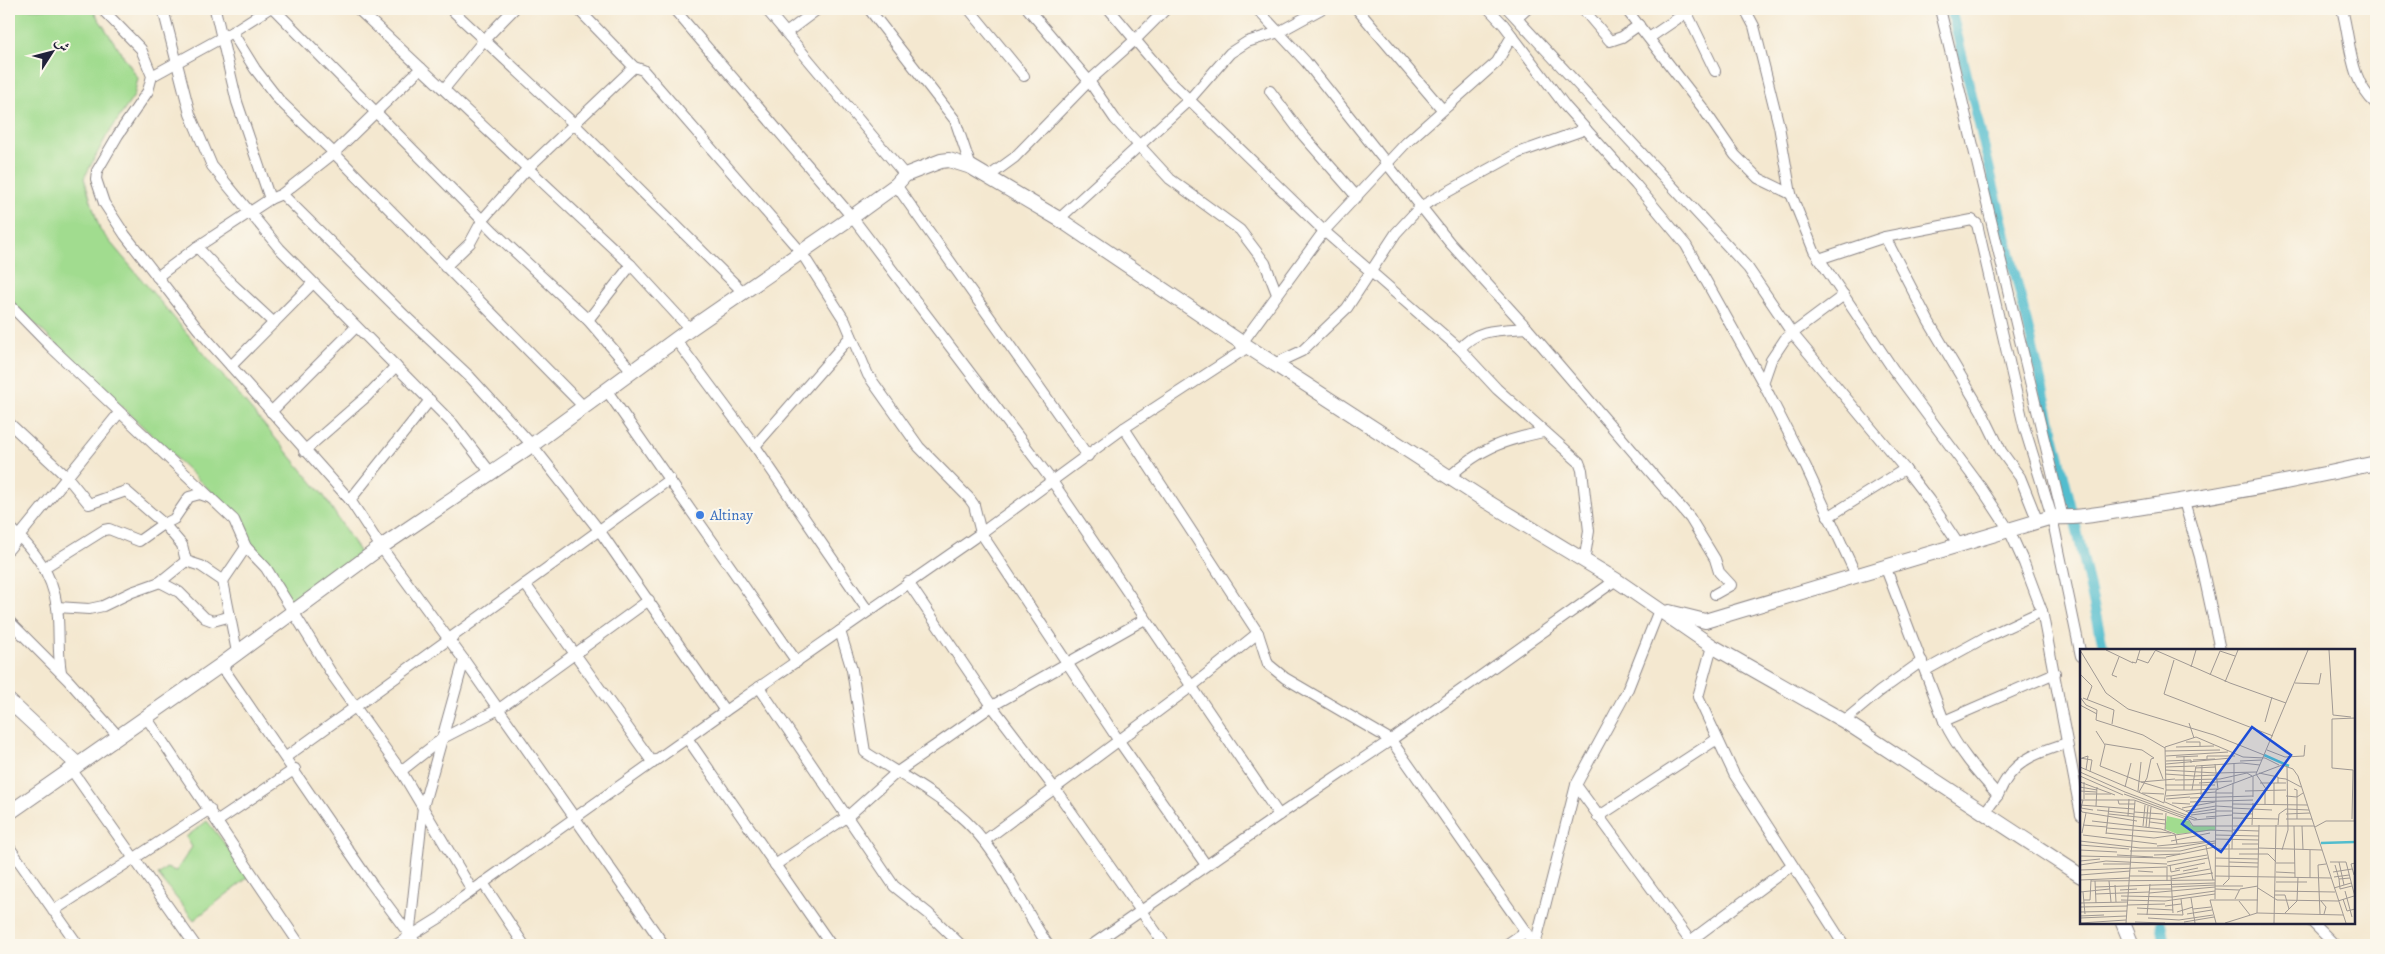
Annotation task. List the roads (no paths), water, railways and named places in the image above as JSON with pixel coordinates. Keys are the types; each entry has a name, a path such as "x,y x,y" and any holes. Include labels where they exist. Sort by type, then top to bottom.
{"street":[{"path":"102,9 141,49 152,76 148,91 118,134 96,176 98,192 104,203 158,277 231,366 304,451 350,500 381,547 449,638 664,945"},
{"path":"163,9 190,114 212,166 280,250 453,424 491,473"},
{"path":"215,9 237,102 270,199"},
{"path":"152,76 222,38 268,9"},
{"path":"274,9 494,232 588,320 632,371"},
{"path":"358,9 631,265 690,329"},
{"path":"451,9 573,123 743,292"},
{"path":"444,89 484,40 514,9"},
{"path":"578,9 634,67 643,70 801,252 845,321 868,375 919,447 962,489 974,505 981,533 1070,663 1119,740 1206,865"},
{"path":"674,9 852,218 1052,481 1279,815"},
{"path":"766,9 901,180 1088,456"},
{"path":"786,33 818,9"},
{"path":"869,9 955,120 971,167"},
{"path":"969,9 1024,76"},
{"path":"1028,9 1089,81 1115,119 1170,179 1240,230 1265,263 1277,294"},
{"path":"1109,9 1189,100 1324,231 1370,273 1460,349 1497,389 1543,432 1579,462 1582,470 1589,531 1584,562"},
{"path":"988,177 1014,158 1089,81 1166,9"},
{"path":"1257,9 1279,32 1348,114 1420,207 1468,264 1527,328 1690,518 1715,559 1719,572 1731,585 1714,594"},
{"path":"1059,220 1189,100 1230,53 1247,42 1279,32 1321,9"},
{"path":"1357,9 1442,109"},
{"path":"1489,9 1566,107 1686,245 1763,383 1806,467 1856,575"},
{"path":"1508,9 1748,268 1792,333 1905,469 1929,500 1959,545"},
{"path":"1517,18 1527,9"},
{"path":"1583,9 1610,41 1622,37 1639,25"},
{"path":"1626,9 1735,155 1758,178 1791,194"},
{"path":"1745,9 1754,26 1779,126 1791,194 1802,225 1819,259 1893,369 1980,486 2009,530 2042,611 2080,810"},
{"path":"1940,9 2058,518 2080,650"},
{"path":"2342,9 2356,75 2363,91 2376,104"},
{"path":"1649,38 1686,10 1715,72"},
{"path":"232,32 253,66 276,96 334,152 445,267 584,406"},
{"path":"396,945 408,940 441,918 472,890 574,817 797,662 908,582 981,533 1124,428 1245,345 1277,294 1324,231 1386,164 1442,109 1496,62 1512,36"},
{"path":"445,267 475,236 483,219 528,168 573,123 634,67"},
{"path":"158,277 197,247 270,199 282,194 334,152 421,68"},
{"path":"1270,91 1302,134 1357,197"},
{"path":"1274,364 1302,351 1347,308 1396,233 1420,207 1518,153 1586,129"},
{"path":"9,811 221,665 381,547 532,445 690,329 852,218 901,180 941,161 957,161 971,167 1059,220 1274,364 1449,477 1616,580 1712,646 1844,721 2080,874"},
{"path":"282,194 406,318 470,377 532,445 600,530 724,711"},
{"path":"1819,259 1885,237 1975,220 2024,426 2058,518"},
{"path":"1885,237 1929,322 1982,412 2001,451 2020,477 2038,522"},
{"path":"197,247 274,324"},
{"path":"588,320 631,265"},
{"path":"231,366 313,283"},
{"path":"1763,383 1778,347 1792,333 1844,295"},
{"path":"9,304 119,412 216,501 234,520 246,547 266,568 291,612 400,771 472,890"},
{"path":"271,412 356,326"},
{"path":"1460,349 1468,338 1484,332 1527,328"},
{"path":"756,446 851,336"},
{"path":"676,340 756,446 868,611"},
{"path":"304,451 366,397 396,366"},
{"path":"607,390 797,662"},
{"path":"350,500 430,400"},
{"path":"9,549 68,478 119,412"},
{"path":"9,423 68,478 89,504 126,491 164,524 182,546 186,561"},
{"path":"1124,428 1196,542 1258,632 1268,664 1285,678 1391,740 1535,945 1576,785 1627,691 1659,610"},
{"path":"1449,477 1470,457 1512,438 1543,432"},
{"path":"1659,610 1705,622 1885,566 2038,522 2184,501 2296,481 2376,463"},
{"path":"1828,517 1905,469"},
{"path":"286,757 670,479"},
{"path":"45,567 104,530 108,529 138,541 174,519 189,497 200,494 216,501"},
{"path":"2184,501 2200,557 2220,649"},
{"path":"9,526 39,558 53,587 57,607 60,672"},
{"path":"237,652 228,617 223,582 246,547"},
{"path":"186,561 201,566 223,582"},
{"path":"57,607 96,608 160,582 186,561"},
{"path":"1885,566 1944,722 1964,756 1998,796"},
{"path":"1092,945 1206,865 1391,740 1616,580"},
{"path":"160,582 178,592 205,618 214,621 228,617"},
{"path":"908,582 992,706 1055,789 1165,945"},
{"path":"525,584 653,763"},
{"path":"400,771 443,738 498,709 649,600"},
{"path":"1844,721 1879,692 1924,666 2042,611"},
{"path":"776,865 847,817 896,773 992,706 1145,619"},
{"path":"9,621 60,672 118,736"},
{"path":"840,631 852,670 864,752 896,773 921,786 950,808 984,841 1048,945"},
{"path":"984,841 1192,686 1258,632"},
{"path":"1712,646 1698,697 1734,774 1844,945"},
{"path":"408,940 423,807 464,660"},
{"path":"221,665 286,757 408,940 417,945"},
{"path":"1944,722 2055,673"},
{"path":"759,687 894,886 929,914 961,945"},
{"path":"9,701 74,767 132,858 194,945"},
{"path":"146,717 210,809 300,945"},
{"path":"687,738 830,945"},
{"path":"1598,817 1717,739"},
{"path":"1985,812 1998,796 2005,778 2025,760 2039,752 2067,743"},
{"path":"218,821 294,769"},
{"path":"1576,785 1692,943 1792,865"},
{"path":"53,911 210,809"},
{"path":"9,847 78,945"},
{"path":"483,883 524,945"},
{"path":"2123,924 2132,945"},
{"path":"2314,924 2335,945"},
{"path":"1506,945 1525,932"}],"waterway":[{"path":"1951,9 2074,517 2104,649"},
{"path":"2161,924 2165,945"}],"place":[{"name":"Altinay","path":"700,515"}]}
